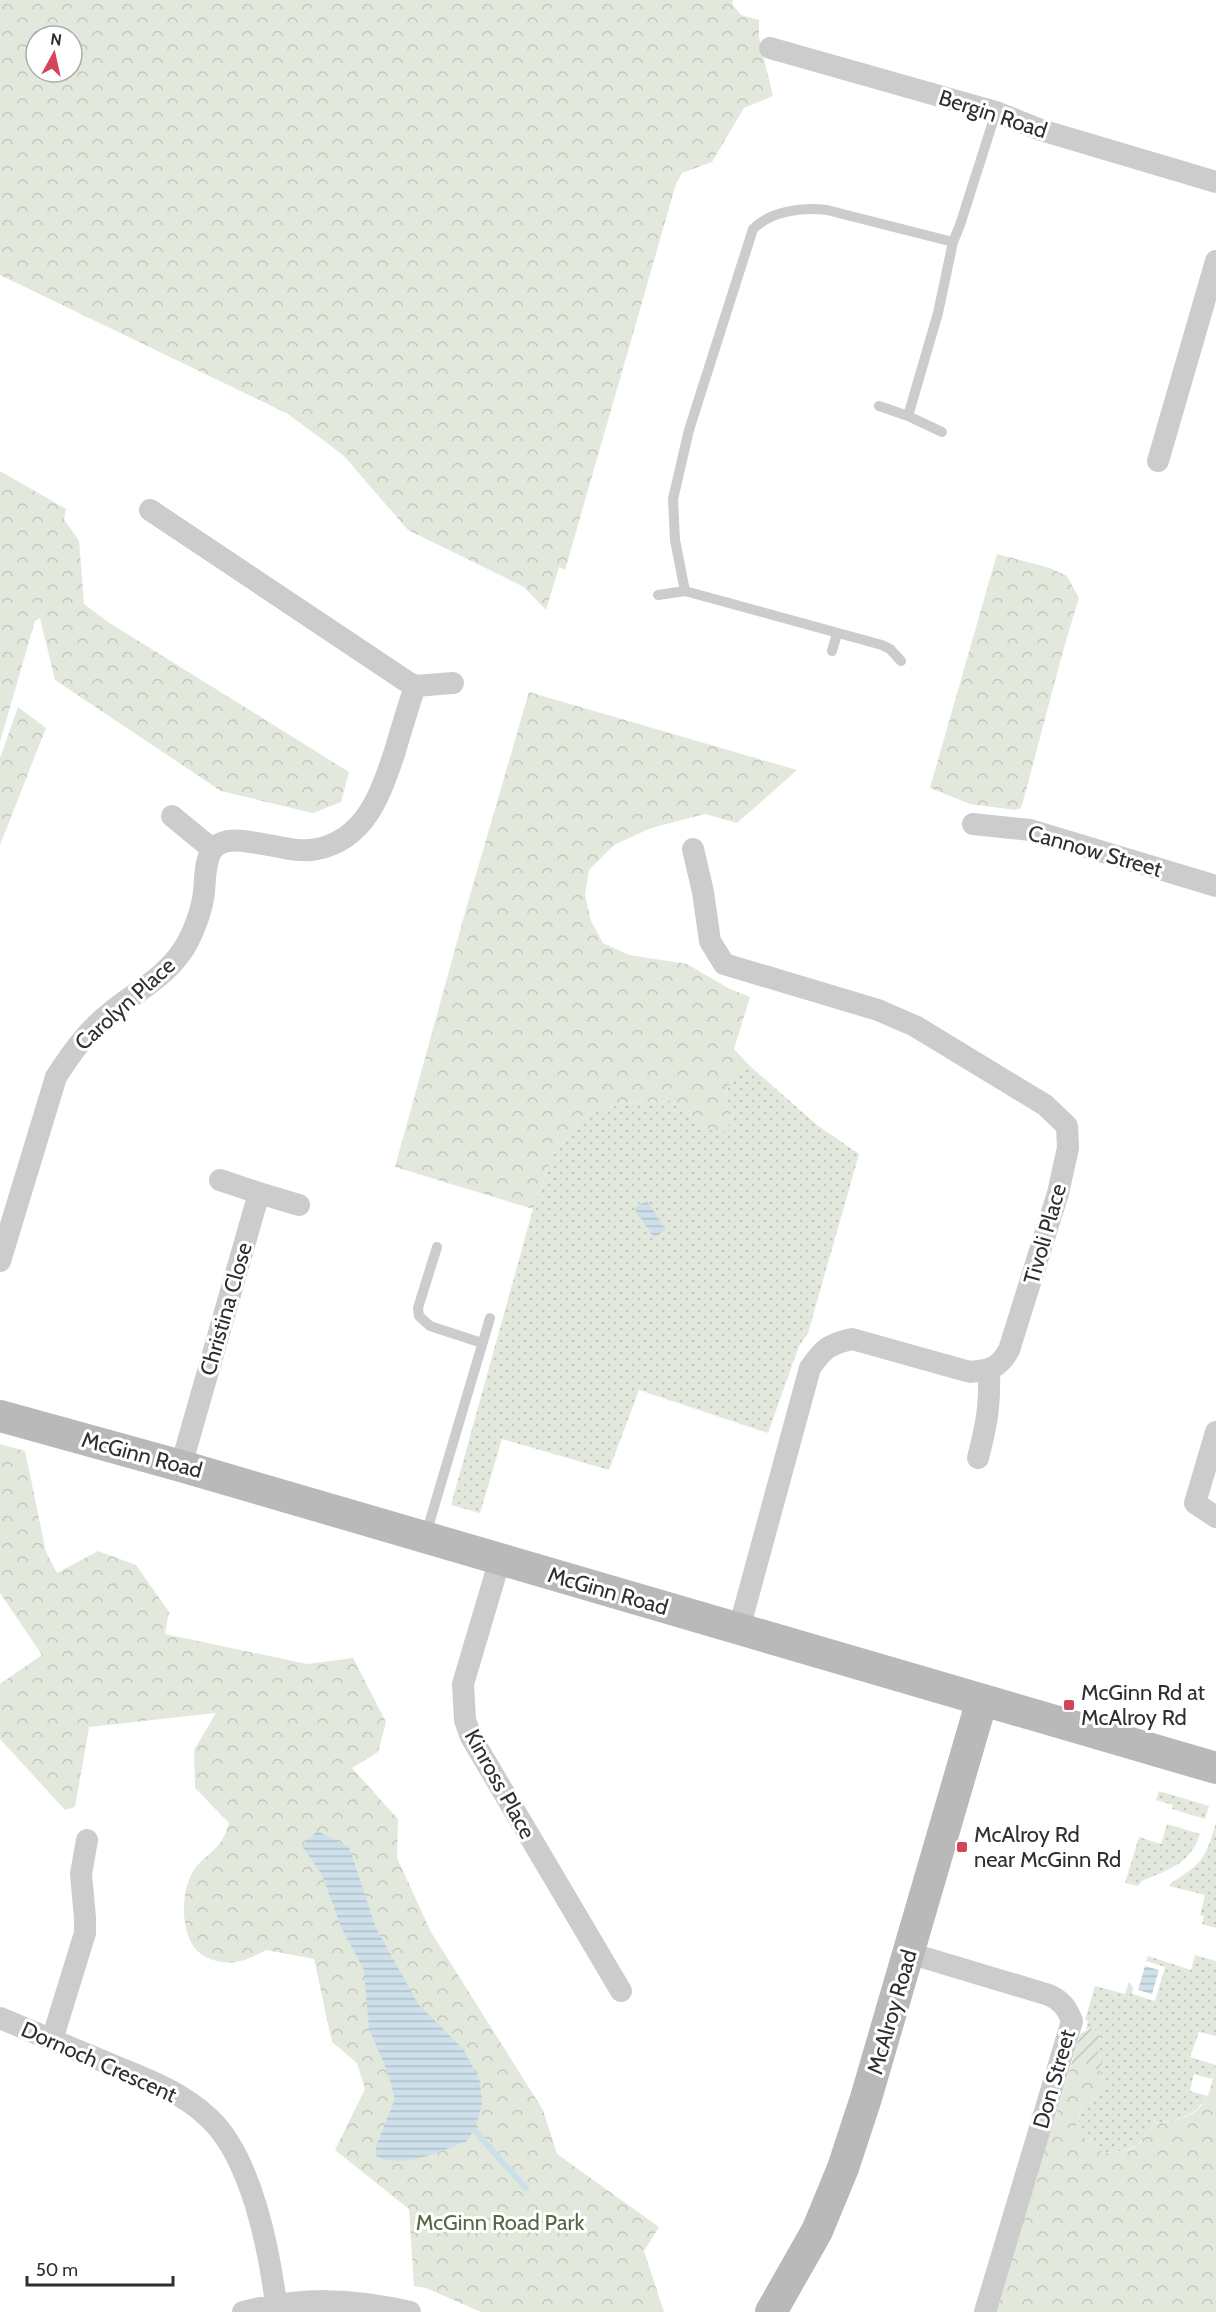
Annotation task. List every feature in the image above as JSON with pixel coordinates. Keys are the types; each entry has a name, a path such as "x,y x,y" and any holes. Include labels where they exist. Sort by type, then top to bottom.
{"street":[{"name":"Bergin Road","path":"770,48 996,112 1041,130 1216,182"},
{"path":"1158,461 1216,261"},
{"path":"150,510 415,686 453,683"},
{"path":"172,816 212,849 221,842 233,840 302,850 318,849 350,835 375,806 415,686"},
{"name":"Cannow Street","path":"973,824 1030,830 1216,886"},
{"name":"Carolyn Place","path":"0,1261 56,1077 88,1032 113,1011 155,982 184,948 203,901 212,849"},
{"name":"Tivoli Place","path":"693,849 703,892 710,941 724,964 878,1010 915,1026 1045,1105 1067,1126 1068,1148 1058,1193 1010,1350 1002,1363 989,1370"},
{"path":"220,1180 299,1205"},
{"name":"Christina Close","path":"181,1466 259,1193"},
{"path":"739,1629 810,1368 822,1351 835,1342 852,1339 970,1372 989,1370 990,1403 978,1458"},
{"name":"McGinn Road","path":"0,1416 181,1466 1216,1768"},
{"path":"1216,1432 1195,1503 1216,1517"},
{"name":"Kinross Place","path":"500,1559 463,1684 465,1720 471,1737 621,1991"},
{"name":"McAlroy Road","path":"771,2312 797,2270 835,2191 866,2098 982,1700"},
{"path":"52,2040 85,1933 86,1918 81,1874 87,1840"},
{"name":"Don Street","path":"909,1953 1049,1995 1066,2007 1072,2021 985,2312"},
{"name":"Dornoch Crescent","path":"0,2018 166,2088 209,2118 223,2133 244,2170 273,2279 276,2304"},
{"path":"243,2312 297,2301 367,2303 410,2312"}],"lane":[{"path":"908,416 938,313 953,243 996,112"},
{"path":"685,591 675,540 673,499 688,430 753,229 762,219 774,214 814,208 953,243"},
{"path":"879,406 908,416 942,432"},
{"path":"658,596 685,591 882,645 890,649 901,661"},
{"path":"832,651 837,634"},
{"path":"437,1247 418,1308 419,1316 430,1326 483,1343"},
{"path":"425,1537 490,1318"}],"green space":[{"path":"0,0 733,0 732,4 741,15 759,20 759,37 773,96 744,108 712,162 682,173 676,184 565,570 559,567 546,610 524,587 408,530 343,455 288,414 0,275"},
{"path":"0,471 66,509 64,519 79,541 84,604 108,622 349,772 341,802 313,813 221,791 55,680 40,618 35,621 0,742"},
{"path":"997,554 1050,568 1067,576 1079,598 1021,808 1015,810 970,804 930,788"},
{"path":"529,692 797,770 737,823 705,814 651,828 614,845 589,870 585,894 591,921 603,943 629,955 687,964 728,988 750,997 734,1049 750,1066 730,1082 727,1105 731,1123 723,1132 708,1129 671,1101 621,1103 582,1117 552,1156 533,1209 395,1167"},
{"path":"18,707 46,728 0,845 0,758"},
{"path":"750,1066 817,1125 859,1154 808,1333 799,1346 768,1433 639,1390 609,1470 502,1439 480,1513 451,1505 533,1209 552,1156 582,1117 621,1103 671,1101 708,1129 730,1123 727,1096 730,1082"},
{"name":"McGinn Road Park","path":"0,1444 25,1451 46,1552 57,1573 98,1551 136,1565 169,1612 165,1634 307,1664 353,1658 386,1722 378,1752 352,1768 398,1819 397,1858 431,1932 543,2110 557,2154 659,2227 644,2251 664,2312 481,2312 426,2288 414,2286 409,2209 335,2150 365,2089 357,2063 332,2042 314,1959 266,1950 237,1962 222,1962 206,1957 197,1950 186,1930 184,1904 189,1880 197,1866 219,1844 229,1823 195,1788 194,1750 216,1713 89,1727 75,1807 65,1810 0,1739 0,1684 42,1655 0,1593"},
{"path":"1159,1791 1209,1806 1205,1819 1172,1809 1173,1805 1156,1800"},
{"path":"1216,1823 1216,1928 1202,1924 1204,1916 1200,1915 1205,1895 1169,1886 1201,1859 1209,1845"},
{"path":"1167,1824 1200,1834 1191,1852 1178,1864 1142,1881 1138,1886 1125,1883 1139,1837 1161,1844"},
{"path":"1195,1955 1216,1961 1216,2036 1199,2032 1190,2057 1216,2065 1212,2079 1194,2074 1190,2091 1208,2096 1197,2109 1185,2117 1154,2124 1134,2147 1104,2153 1088,2142 1076,2128 1081,2107 1095,2098 1105,2086 1100,2071 1103,2065 1098,2052 1101,2040 1099,2033 1091,2028 1086,2030 1088,2021 1085,2020 1095,1986 1125,1994 1129,1982 1133,1987 1132,1994 1155,2001 1165,1967 1146,1961 1148,1956 1191,1970"},
{"path":"1091,2028 1099,2033 1101,2041 1098,2052 1103,2065 1100,2071 1085,2063 1071,2070 1080,2034"},
{"path":"1085,2063 1100,2070 1105,2086 1095,2098 1081,2107 1076,2127 1088,2142 1104,2153 1135,2147 1144,2139 1154,2124 1177,2120 1197,2110 1209,2093 1216,2066 1216,2312 994,2312 1071,2065 1072,2069"}],"shaded area":[{"path":"647,1201 666,1230 654,1238 634,1208"},
{"path":"317,1831 349,1847 376,1928 418,2004 464,2050 480,2082 482,2103 477,2124 467,2141 408,2161 384,2160 376,2156 376,2146 395,2099 388,2073 369,2029 364,1970 342,1929 321,1873 302,1846"},
{"path":"1145,1966 1159,1970 1152,1994 1138,1990"}],"waterway":[{"path":"474,2130 526,2188"}],"place":[{"name":"McGinn Rd at McAlroy Rd","path":"1069,1705"},
{"name":"McAlroy Rd near McGinn Rd","path":"962,1847"}]}
